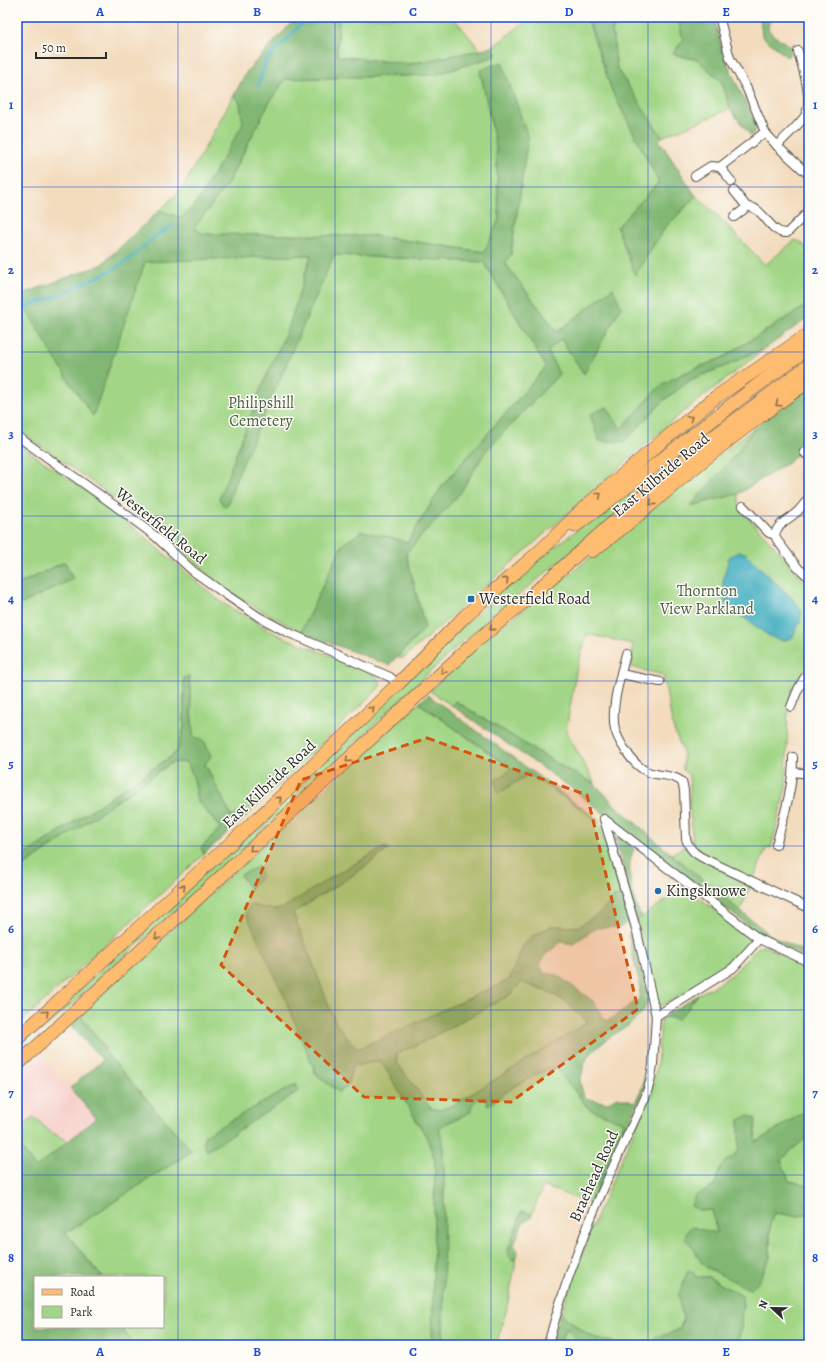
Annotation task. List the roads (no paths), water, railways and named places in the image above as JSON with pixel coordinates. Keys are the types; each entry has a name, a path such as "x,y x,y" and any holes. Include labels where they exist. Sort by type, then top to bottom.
{"main road":[{"name":"East Kilbride Road","path":"17,1039 274,804 398,684 466,615 540,551 585,506 716,397 809,334"},
{"name":"East Kilbride Road","path":"540,551 597,510 699,430 809,348"},
{"name":"East Kilbride Road","path":"17,1065 161,934 455,660 533,594 655,485 708,441 809,365"},
{"name":"East Kilbride Road","path":"533,594 619,532 696,467 809,381"}],"street":[{"path":"720,18 730,58 747,89 764,132 809,175"},
{"path":"777,146 804,116 808,108 806,72 798,51"},
{"path":"695,176 711,166 720,167 764,132"},
{"path":"720,167 732,182"},
{"path":"734,191 747,207"},
{"path":"734,217 747,207 752,207 757,210 777,231 787,234 809,211"},
{"name":"Westerfield Road","path":"17,436 114,505 155,536 193,571 259,617 287,632 390,677 398,684"},
{"path":"809,499 799,510 778,527 775,535 777,540 798,568 809,578"},
{"path":"743,506 769,533 775,535"},
{"path":"626,654 621,674 614,718 615,730 619,741 630,758 647,772 676,778 682,782 684,790 686,839 688,846 694,853 809,908"},
{"path":"791,707 798,687 809,672"},
{"path":"621,674 660,682"},
{"path":"776,845 790,793 793,758"},
{"path":"793,772 809,774"},
{"name":"Braehead Road","path":"548,1345 554,1319 582,1238 644,1098 650,1082 653,1065 656,1016 637,932 604,819 759,939"},
{"path":"656,1016 733,968 759,939 809,962"}],"water":[{"path":"738,552 745,553 798,604 802,613 800,622 792,638 783,641 769,636 725,604 723,582 729,557"}],"waterway":[{"path":"258,87 266,60 286,41 307,17"},
{"path":"17,304 25,307 60,295 114,269 132,257 153,238 173,225"}],"place":[{"name":"Westerfield Road","path":"471,599"},
{"name":"Kingsknowe","path":"658,891"}],"park label":[{"name":"Philipshill Cemetery","path":"261,412"},
{"name":"Thornton View Parkland","path":"707,600"}]}
